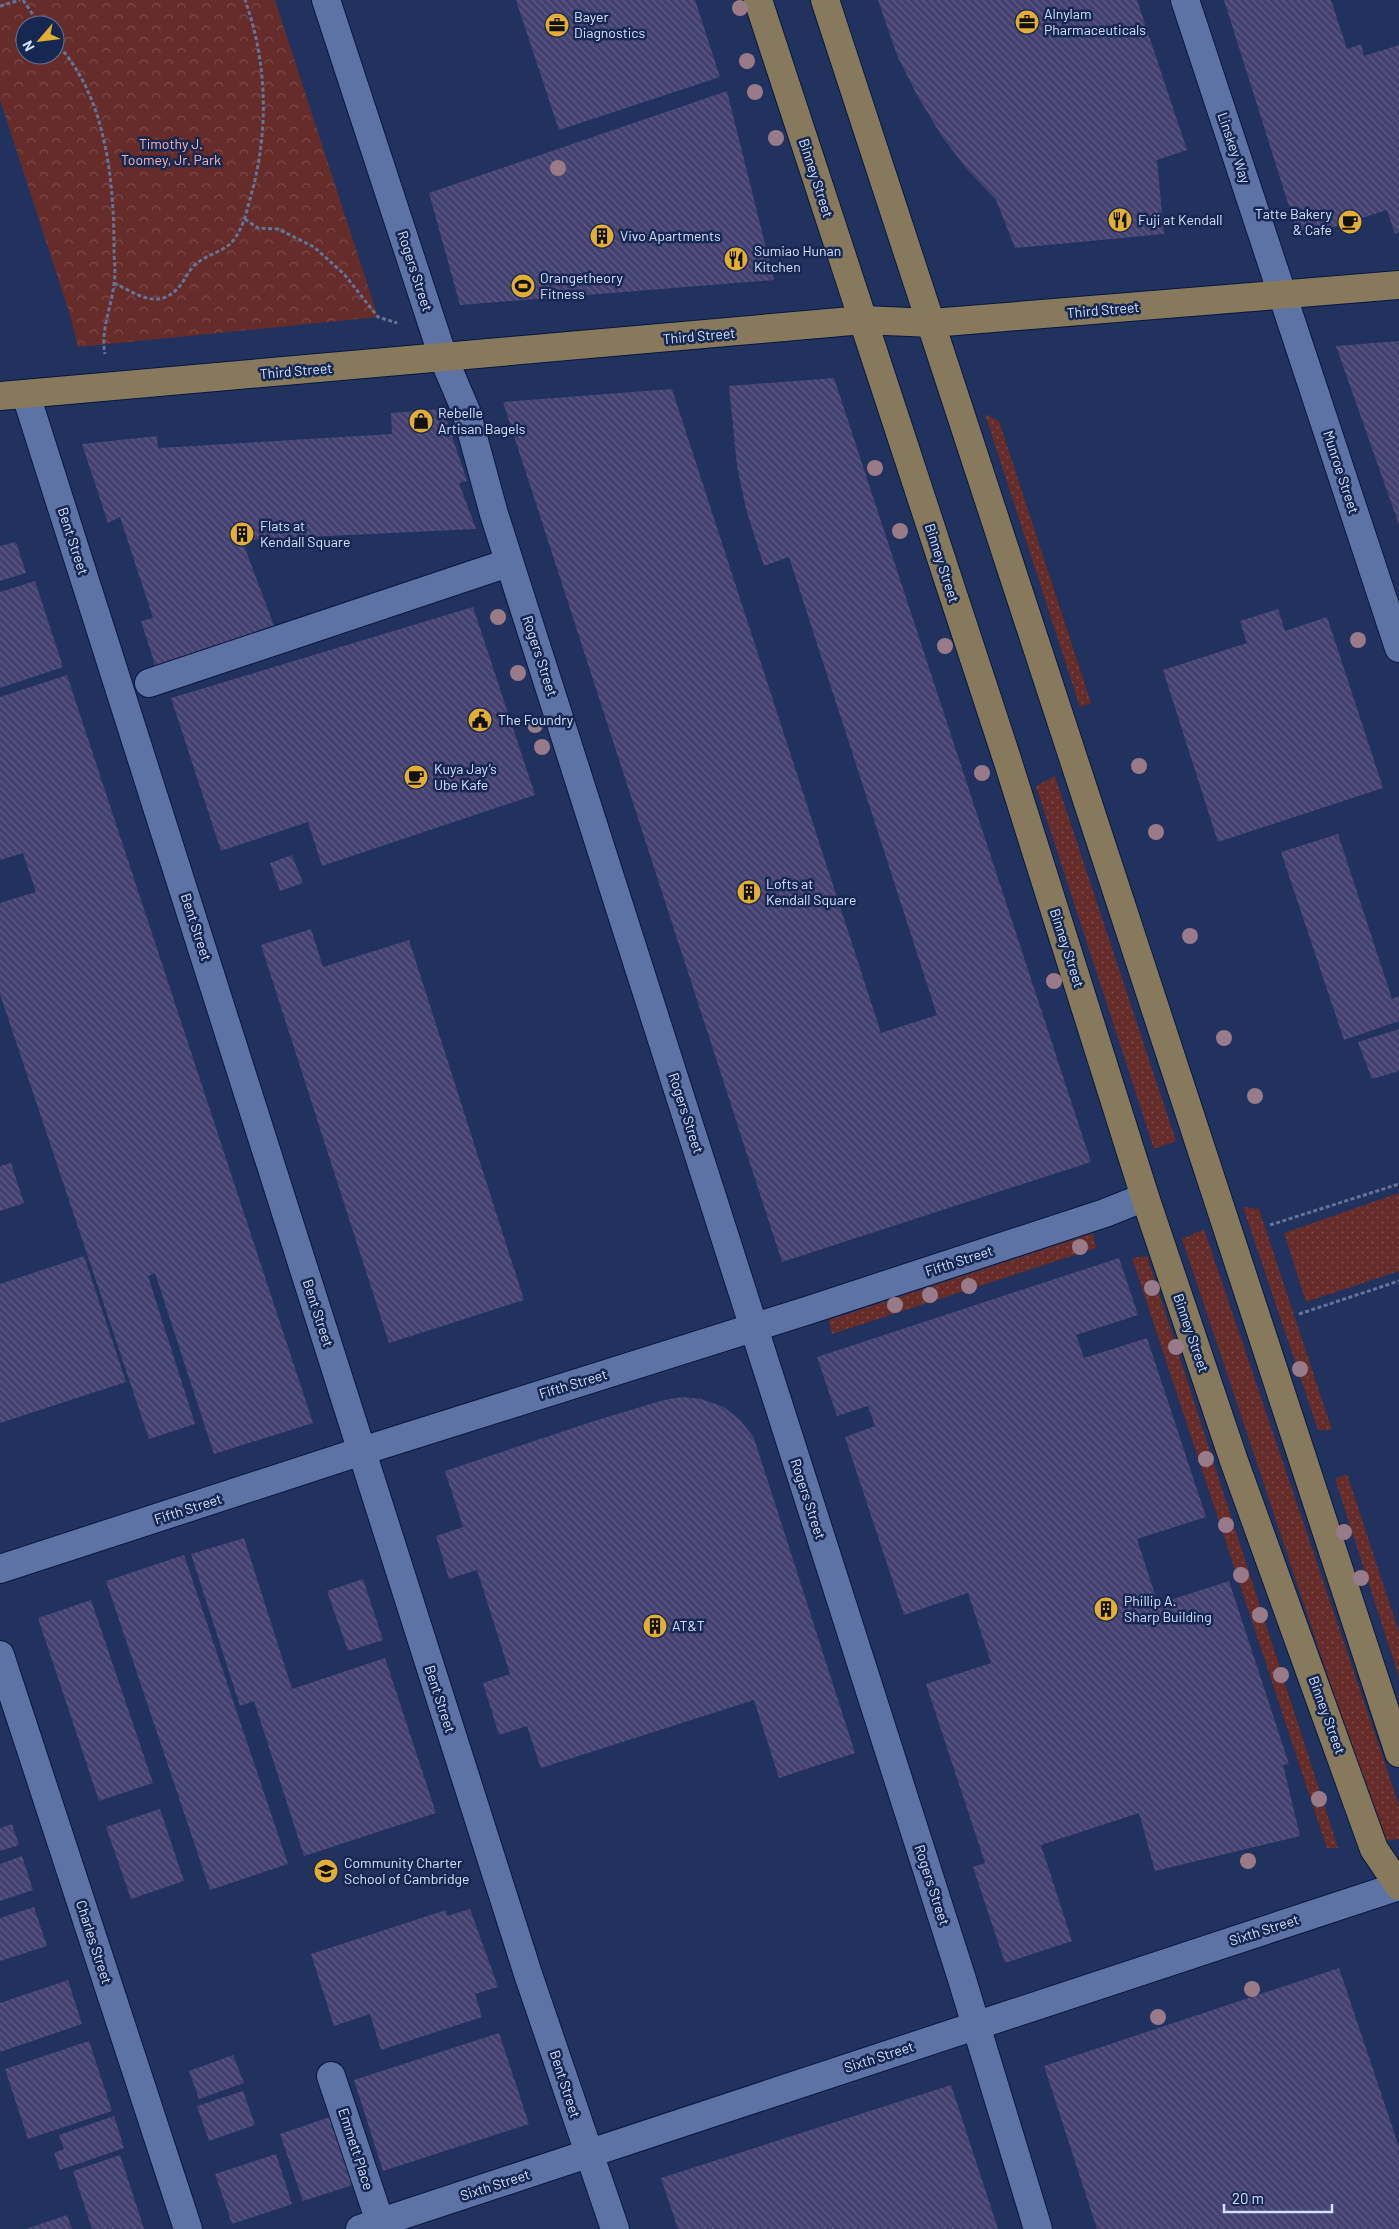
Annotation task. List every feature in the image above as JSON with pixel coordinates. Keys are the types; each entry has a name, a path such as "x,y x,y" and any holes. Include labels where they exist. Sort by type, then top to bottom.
{"main road":[{"name":"Binney Street","path":"758,0 1007,759 1145,1197 1234,1461 1374,1849 1399,1886"},
{"path":"825,0 1399,1753"},
{"name":"Third Street","path":"13,396 863,320 932,323 1399,285"}],"street":[{"name":"Rogers Street","path":"326,0 443,357 466,411 494,514 755,1327 769,1377 976,2025 1038,2229"},
{"name":"Linskey Way","path":"1185,0 1283,295"},
{"name":"Munroe Street","path":"1283,295 1399,648"},
{"name":"Bent Street","path":"13,396 362,1451 525,1965 588,2154 616,2229"},
{"path":"148,683 496,568"},
{"name":"Fifth Street","path":"0,1570 362,1451 755,1327 1105,1213 1145,1197"},
{"name":"Charles Street","path":"0,1655 188,2229"},
{"name":"Sixth Street","path":"370,2226 1399,1886"},
{"name":"Emmett Place","path":"331,2076 370,2226"}],"path":[{"path":"0,6 22,0 33,15"},
{"path":"114,283 146,298 159,300 169,296 197,263 230,244 245,219 258,163 264,95 257,46 245,0"},
{"path":"65,56 82,81 90,98 101,132 112,201 114,283 105,324 103,345 105,355"},
{"path":"245,219 258,228 278,229 314,247 344,274 378,317 398,323"},
{"path":"1270,1225 1399,1184"},
{"path":"1299,1314 1399,1281"}],"green space":[{"name":"Timothy J. Toomey, Jr. Park","path":"0,0 275,0 378,317 78,347 70,315 0,100"},
{"path":"985,414 999,421 1091,703 1080,707"},
{"path":"1055,776 1176,1141 1154,1149 1036,786"},
{"path":"1399,1193 1399,1271 1306,1302 1284,1233"},
{"path":"1243,1207 1259,1209 1332,1430 1318,1430"},
{"path":"1204,1229 1399,1805 1399,1839 1383,1841 1182,1239"},
{"path":"1093,1233 1096,1248 832,1334 829,1320"},
{"path":"1147,1256 1338,1848 1327,1848 1132,1258"},
{"path":"1347,1474 1399,1632 1399,1677 1335,1479"}],"building":[{"path":"516,0 695,0 720,77 559,130"},
{"path":"878,0 1137,0 1187,150 1157,160 1164,234 1015,248 996,200 966,168 941,135 917,95 897,55"},
{"path":"1224,0 1331,0 1347,49 1361,44 1364,56 1399,45 1399,232 1395,234 1387,210 1299,238"},
{"name":"Vivo Apartments","path":"727,91 774,280 460,305 429,193"},
{"path":"1399,341 1399,525 1336,346"},
{"name":"Lofts at Kendall Square","path":"834,378 1091,1162 782,1262 503,402 672,389 881,1033 937,1015 789,557 764,566 746,509 737,466 729,386"},
{"name":"Flats at Kendall Square","path":"443,409 467,481 459,483 476,529 242,540 274,626 156,668 141,621 153,618 120,517 108,523 82,444 157,436 158,448 392,434 391,413"},
{"path":"16,542 26,573 0,581 0,546"},
{"path":"35,581 63,667 0,688 0,592"},
{"path":"473,607 535,795 322,866 308,822 221,851 171,698"},
{"path":"1278,609 1285,631 1327,617 1383,788 1218,842 1163,670 1247,643 1240,621"},
{"path":"67,675 313,1423 214,1454 155,1273 148,1276 195,1424 149,1439 0,994 0,903 36,892 23,853 0,860 0,697"},
{"path":"1338,834 1392,999 1399,996 1399,1021 1344,1040 1281,852"},
{"path":"292,855 303,883 280,891 270,863"},
{"path":"311,929 323,967 409,940 524,1300 389,1343 261,945"},
{"path":"1399,1029 1399,1071 1372,1079 1358,1042"},
{"path":"11,1163 24,1203 0,1211 0,1166"},
{"path":"84,1256 126,1382 0,1423 0,1284"},
{"name":"Phillip A. Sharp Building","path":"1119,1258 1138,1315 1076,1335 1084,1358 1147,1338 1206,1517 1137,1539 1158,1604 1229,1581 1289,1764 1283,1765 1300,1836 1155,1871 1139,1813 1041,1845 1072,1941 1005,1963 973,1867 985,1863 926,1684 991,1663 968,1593 904,1615 845,1437 875,1426 868,1406 837,1416 817,1357"},
{"name":"AT&T","path":"682,1397 701,1399 724,1407 741,1421 754,1438 855,1753 779,1778 754,1700 541,1768 527,1726 499,1735 483,1683 510,1674 477,1570 449,1579 436,1536 463,1527 445,1471 594,1421 664,1400"},
{"path":"244,1538 292,1689 385,1658 436,1813 304,1856 254,1701 240,1706 191,1554"},
{"path":"184,1555 288,1864 210,1890 106,1581"},
{"path":"363,1579 383,1640 348,1651 327,1591"},
{"path":"91,1600 153,1783 99,1801 38,1618"},
{"path":"160,1809 184,1881 131,1899 106,1827"},
{"path":"12,1824 19,1845 0,1851 0,1828"},
{"path":"22,1856 33,1890 0,1901 0,1864"},
{"path":"34,1907 47,1946 0,1961 0,1918"},
{"path":"470,1909 498,1987 475,1994 482,2017 381,2050 370,2014 334,2026 311,1954 446,1910 447,1916"},
{"path":"1339,1968 1399,2147 1399,2229 1097,2229 1044,2066"},
{"path":"68,1980 82,2024 0,2052 0,2003"},
{"path":"499,2033 529,2124 383,2171 354,2080"},
{"path":"89,2041 112,2111 28,2139 5,2069"},
{"path":"233,2055 244,2083 199,2099 189,2071"},
{"path":"951,2085 998,2229 678,2229 661,2178"},
{"path":"243,2091 255,2125 209,2141 197,2106"},
{"path":"114,2116 124,2148 60,2170 54,2153 64,2149 59,2135"},
{"path":"333,2116 356,2184 303,2201 280,2134"},
{"path":"276,2154 292,2204 232,2224 215,2174"},
{"path":"120,2155 144,2229 92,2229 73,2171"},
{"path":"67,2215 72,2229 26,2229"}],"place":[{"name":"Alnylam Pharmaceuticals","path":"1027,22"},
{"name":"Bayer Diagnostics","path":"557,25"},
{"name":"Fuji at Kendall","path":"1120,220"},
{"name":"Tatte Bakery & Cafe","path":"1350,222"},
{"name":"Vivo Apartments","path":"602,236"},
{"name":"Sumiao Hunan Kitchen","path":"736,259"},
{"name":"Orangetheory Fitness","path":"523,286"},
{"name":"Rebelle Artisan Bagels","path":"421,421"},
{"name":"Flats at Kendall Square","path":"242,534"},
{"name":"The Foundry","path":"480,720"},
{"name":"Kuya Jay’s Ube Kafe","path":"416,777"},
{"name":"Lofts at Kendall Square","path":"749,892"},
{"name":"Phillip A. Sharp Building","path":"1106,1609"},
{"name":"AT&T","path":"655,1626"},
{"name":"Community Charter School of Cambridge","path":"326,1871"}]}
